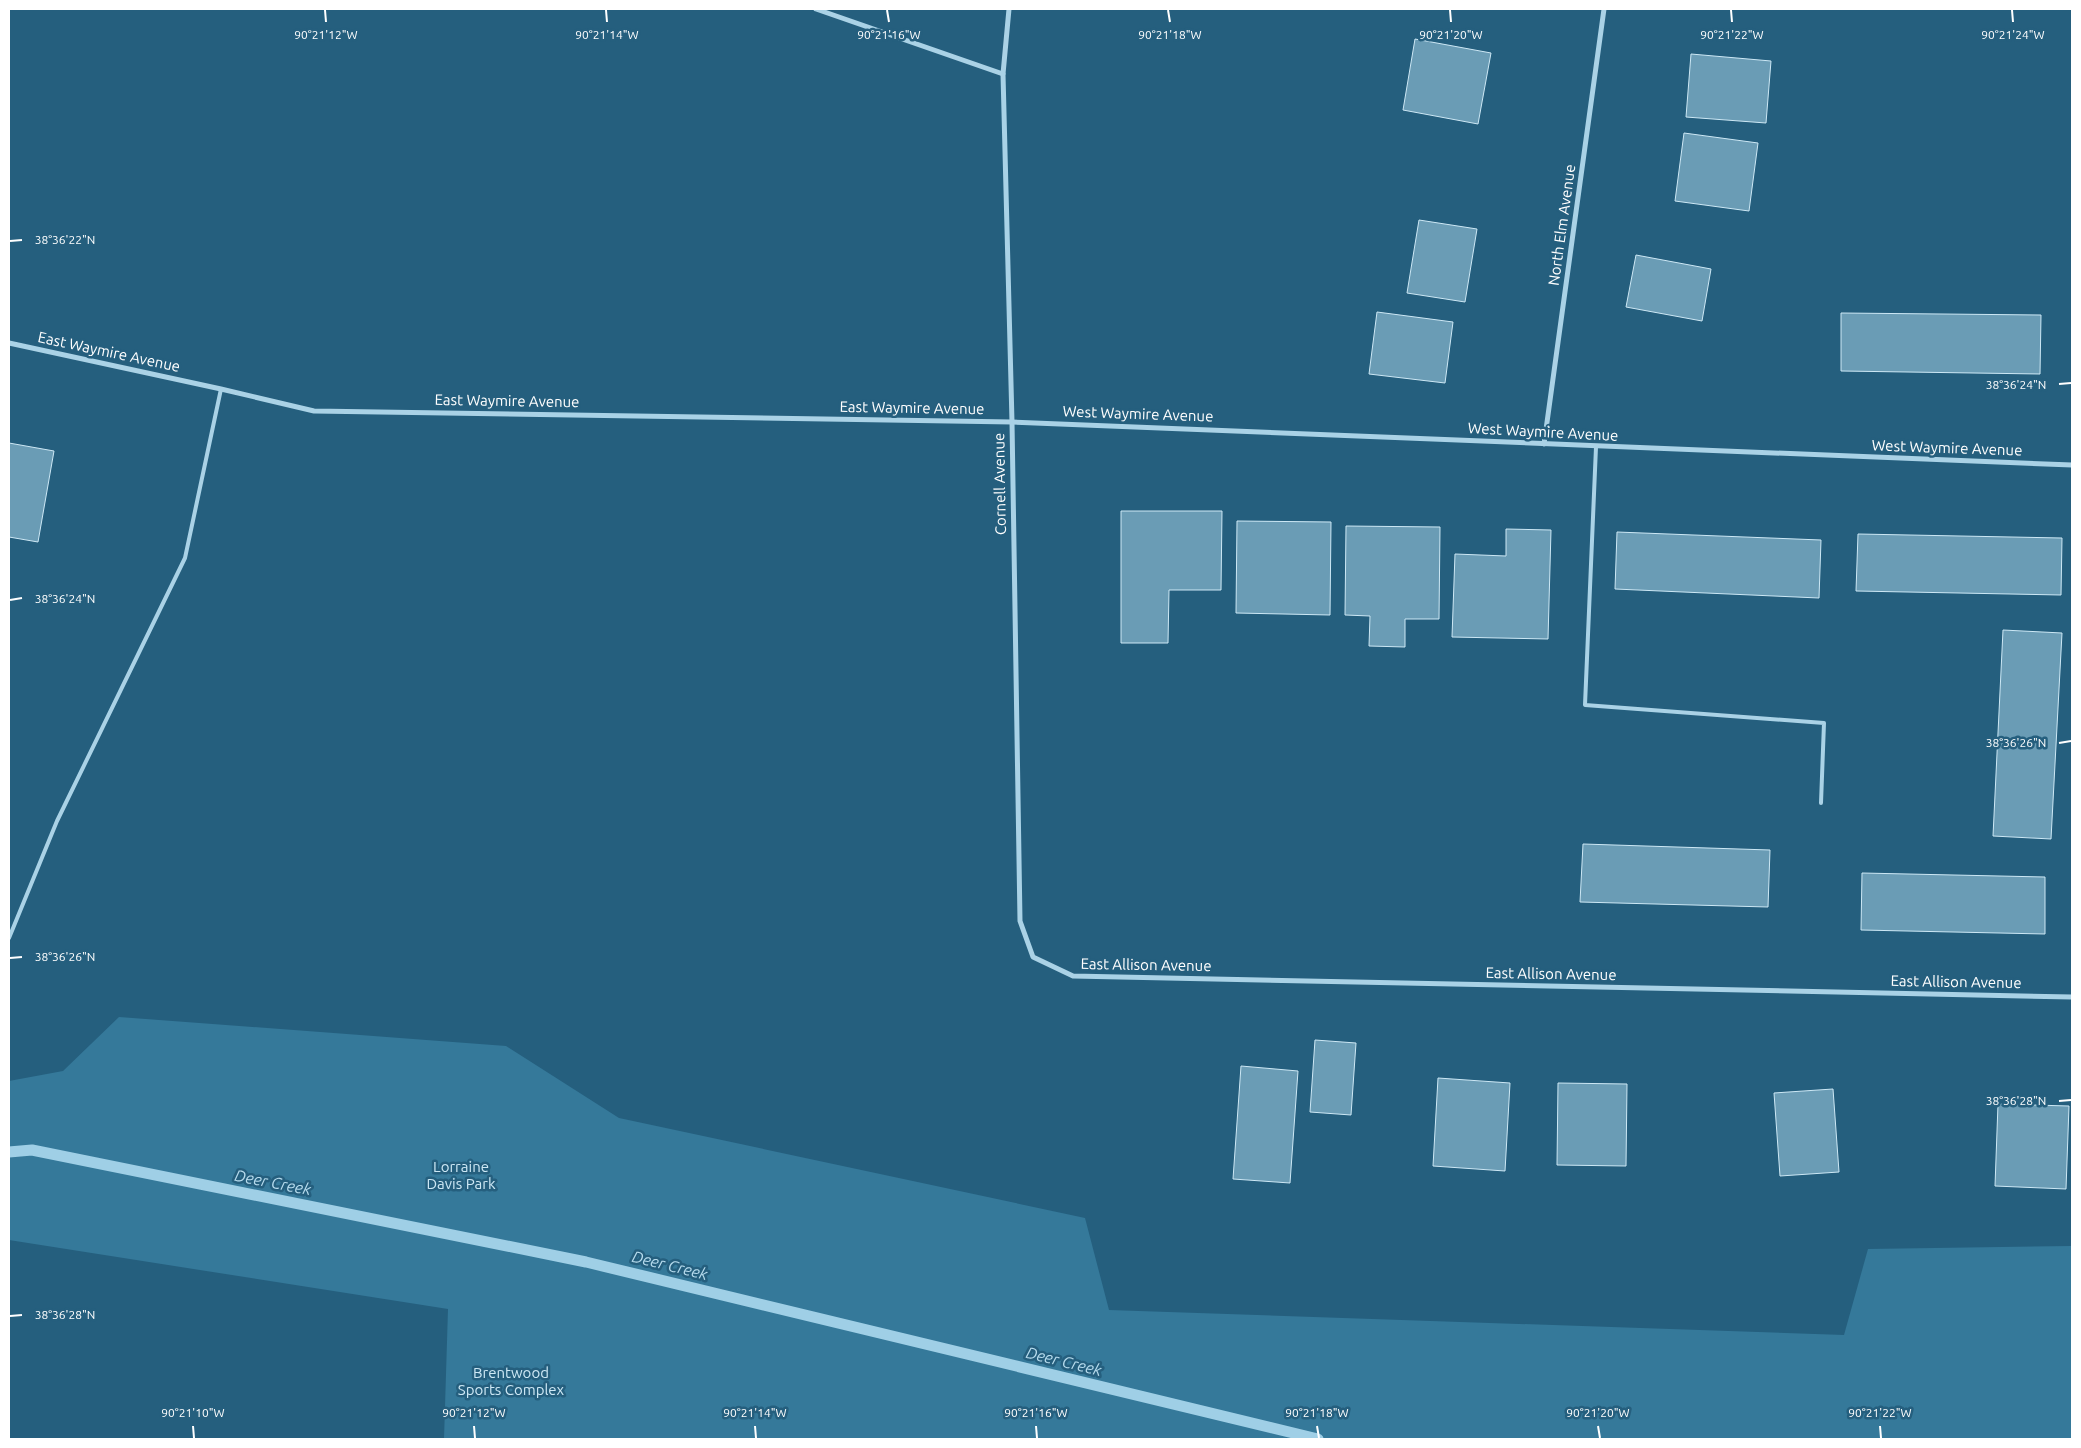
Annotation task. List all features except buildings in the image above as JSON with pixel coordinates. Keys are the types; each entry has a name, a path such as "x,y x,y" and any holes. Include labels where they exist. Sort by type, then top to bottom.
{"street":[{"path":"816,9 1003,74"},
{"name":"Cornell Avenue","path":"1010,9 1003,74 1012,422 1020,921 1033,957"},
{"name":"North Elm Avenue","path":"1544,444 1604,9"},
{"name":"East Waymire Avenue","path":"9,344 314,410 1012,422"},
{"name":"West Waymire Avenue","path":"1012,422 2072,465"},
{"name":"East Allison Avenue","path":"1033,957 1073,976 2072,997"}],"lane":[{"path":"9,938 57,821 185,558 221,389"},
{"path":"1596,447 1585,704 1824,723 1821,803"}],"green space":[{"name":"Lorraine Davis Park","path":"119,1017 506,1046 619,1118 1085,1218 1109,1310 1844,1335 1868,1249 2072,1246 2072,1439 444,1439 448,1309 9,1240 9,1081 63,1071"}],"waterway":[{"name":"Deer Creek","path":"9,1152 32,1150 586,1262 1318,1439"}],"park label":[{"name":"Brentwood Sports Complex","path":"511,1382"}]}
